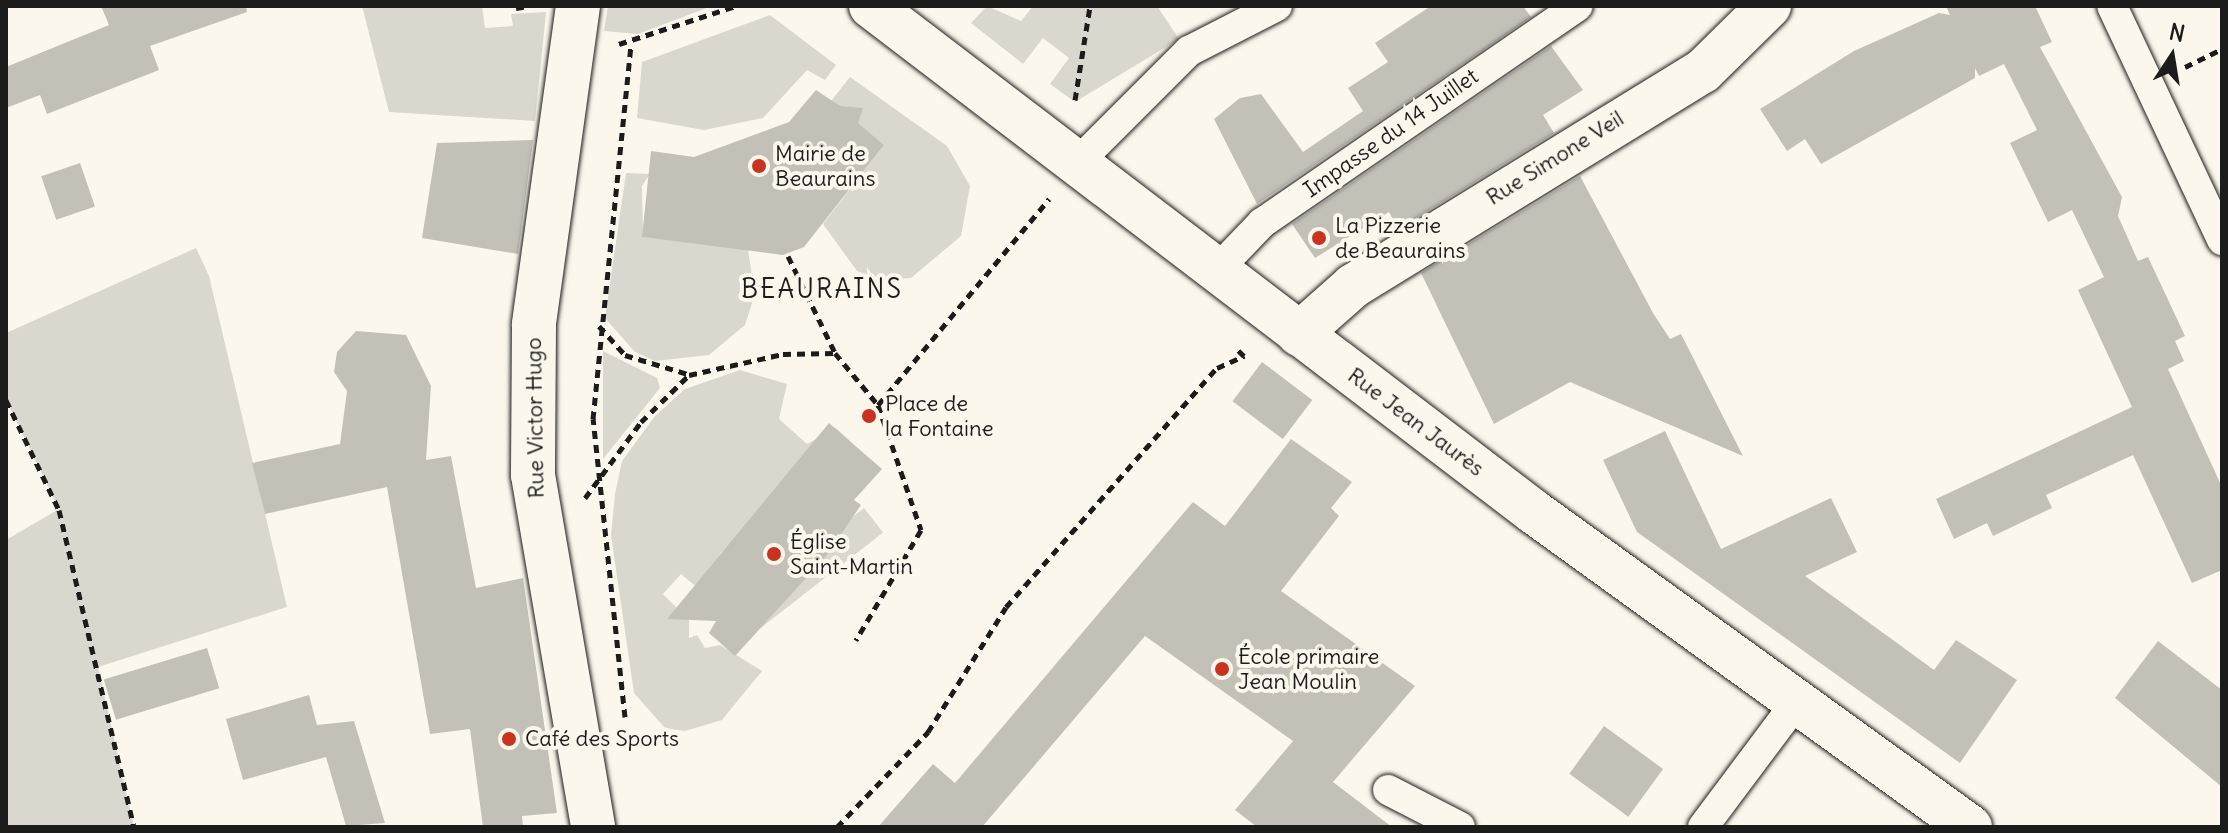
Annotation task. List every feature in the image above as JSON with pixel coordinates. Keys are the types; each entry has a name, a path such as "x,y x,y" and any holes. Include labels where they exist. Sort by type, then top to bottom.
{"street":[{"name":"Rue Simone Veil","path":"1299,334 1353,286 1703,71 1769,6"},
{"name":"Rue Jean Jaurès","path":"871,9 1074,166 1795,704 1970,827"},
{"name":"Rue Victor Hugo","path":"576,22 534,325 540,540 593,827"}],"lane":[{"path":"1074,166 1103,133 1189,51 1277,6"},
{"name":"Impasse du 14 Juillet","path":"1215,272 1262,223 1578,6"},
{"path":"2112,6 2222,240"},
{"path":"1703,827 1795,704"},
{"path":"1388,790 1460,827"}],"path":[{"path":"516,8 529,6"},
{"path":"576,22 631,46 736,6"},
{"path":"1090,6 1075,102 1103,133"},
{"path":"625,722 597,484 598,325 631,46"},
{"path":"878,405 1074,166"},
{"path":"788,256 835,353 878,405 921,530 856,640"},
{"path":"598,325 625,355 689,375 783,354 835,353"},
{"path":"837,827 928,732 968,660 1016,595 1217,368 1244,356 1234,346"},
{"path":"540,540 597,484 641,422 689,375"},
{"path":"6,400 59,510 134,827"}],"shaded area":[{"path":"362,6 482,6 485,28 513,26 511,14 546,12 535,121 389,112"},
{"path":"608,6 712,6 638,34 604,31"},
{"path":"987,6 1021,21 1033,6 1157,6 1179,39 1075,102 1050,84 1069,58 1043,38 1023,64 971,23"},
{"path":"770,15 836,65 825,80 807,70 763,118 704,130 637,118 642,62"},
{"path":"850,77 947,146 970,186 961,236 911,278 880,280 857,271 823,224 884,145 831,101"},
{"path":"626,173 650,174 642,186 643,237 748,250 755,294 745,325 709,355 655,361 635,352 605,318"},
{"path":"196,248 209,276 287,607 98,667 134,827 6,827 6,540 59,509 6,400 6,333"},
{"path":"603,351 657,378 660,388 603,459"},
{"path":"740,370 787,384 779,419 807,444 836,428 850,441 721,553 703,581 694,585 681,574 663,594 689,620 689,638 697,635 705,648 720,645 762,671 722,720 685,731 665,728 634,693 611,535 615,494 622,461 655,416 685,389"},
{"path":"864,508 883,532 750,636 731,612"}],"building":[{"path":"101,6 246,6 247,12 150,46 159,70 47,114 40,95 6,108 6,67 109,25"},
{"path":"1431,6 1523,6 1531,17 1257,204 1214,119 1240,98 1261,94 1303,152 1363,111 1348,88 1388,62 1375,43"},
{"path":"1946,6 2035,6 2052,42 2040,47 2122,197 2118,216 2138,261 2148,257 2185,336 2175,341 2184,361 2168,369 2222,487 2222,570 2192,583 2133,455 2046,495 2052,508 1993,536 1987,523 1954,539 1936,499 2132,407 2078,290 2104,277 2072,210 2048,222 2010,143 2037,130 2004,64 1979,76 1975,68 1975,78 1821,164 1805,139 1787,151 1760,109 1854,51 1939,13 1950,15"},
{"path":"1551,46 1583,90 1543,115 1554,133 1398,229 1389,212 1315,258 1292,224"},
{"name":"Mairie de Beaurains","path":"816,90 840,106 863,108 858,123 884,145 804,247 783,255 642,237 651,151 694,157 789,122"},
{"path":"533,140 518,254 422,238 437,143"},
{"path":"80,163 95,206 56,220 41,176"},
{"path":"1580,176 1653,313 1670,339 1681,334 1743,456 1570,382 1494,424 1421,273"},
{"path":"356,331 406,335 431,386 426,460 451,456 476,588 523,578 557,813 522,816 523,827 483,827 470,729 430,734 387,487 265,514 252,463 340,444 347,391 334,372 337,352"},
{"path":"1262,362 1312,400 1283,439 1233,401"},
{"name":"Église Saint-Martin","path":"829,423 882,469 854,500 861,505 827,555 735,656 709,633 716,621 667,619"},
{"path":"1665,431 1721,549 1831,498 1857,552 1805,576 1934,670 1956,640 2017,680 1960,763 1637,532 1603,460"},
{"name":"École primaire Jean Moulin","path":"1291,439 1352,482 1331,508 1339,516 1281,591 1415,686 1333,782 1392,827 1257,827 1235,810 1293,741 1145,636 982,827 878,827 933,764 955,783 1193,502 1225,526"},
{"path":"2158,641 2222,690 2222,787 2115,698"},
{"path":"207,648 219,688 116,720 104,680"},
{"path":"309,695 317,725 354,721 385,823 346,826 326,757 243,780 226,719"},
{"path":"1604,726 1663,769 1628,817 1569,774"}],"place":[{"name":"Mairie de Beaurains","path":"759,166"},
{"name":"La Pizzerie de Beaurains","path":"1319,238"},
{"name":"Place de la Fontaine","path":"869,416"},
{"name":"Église Saint-Martin","path":"774,554"},
{"name":"École primaire Jean Moulin","path":"1222,669"},
{"name":"Café des Sports","path":"509,739"}],"district":[{"name":"BEAURAINS","path":"822,289"}]}
